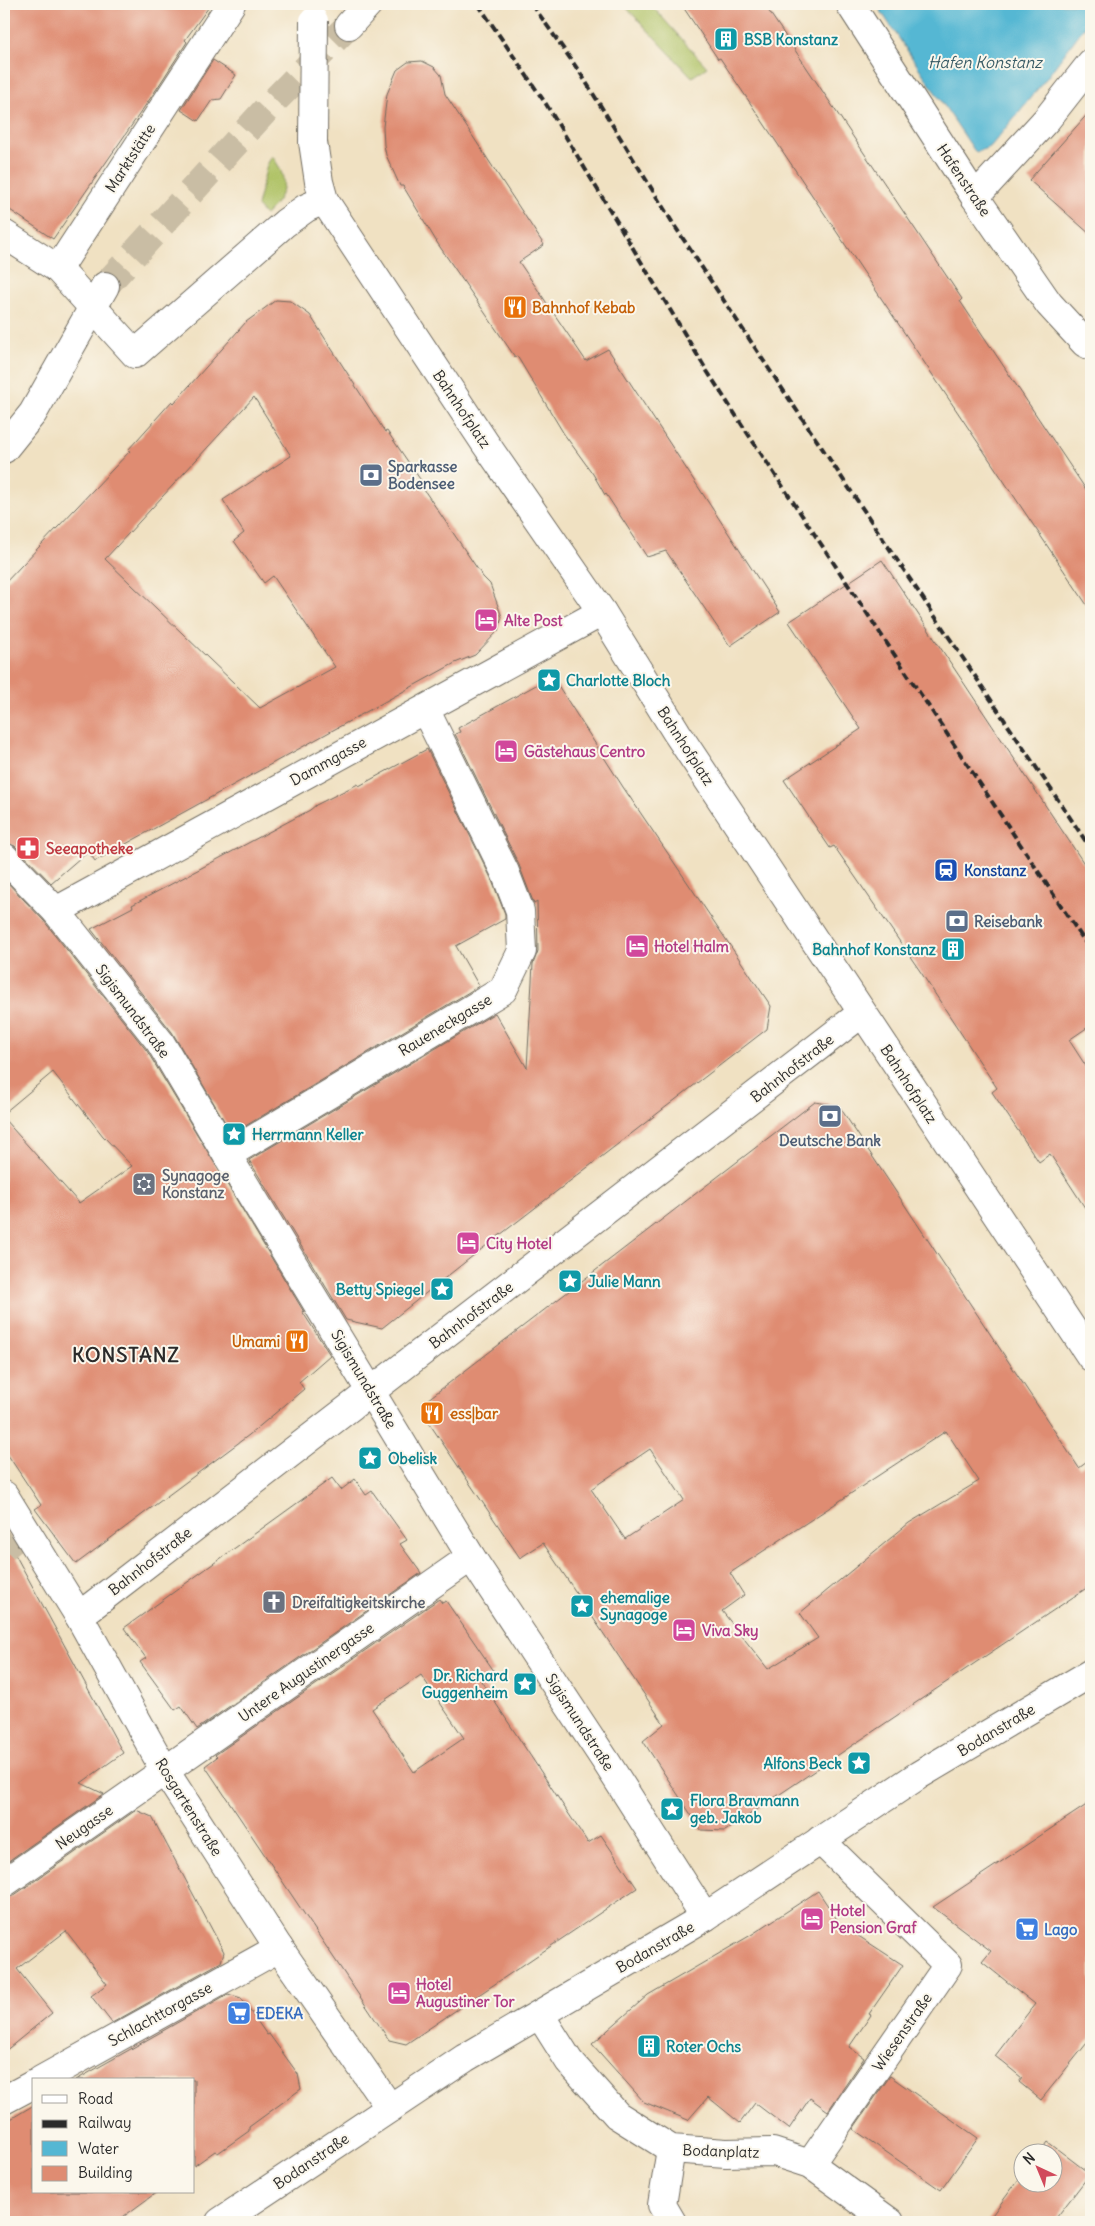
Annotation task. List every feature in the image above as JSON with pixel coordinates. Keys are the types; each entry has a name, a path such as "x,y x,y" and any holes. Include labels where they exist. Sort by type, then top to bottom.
{"street":[{"name":"Marktstätte","path":"58,269 231,4"},
{"path":"349,25 368,4"},
{"name":"Hafenstraße","path":"850,4 974,197 1049,304 1085,343 1091,346"},
{"name":"Bahnhofplatz","path":"314,13 314,142 317,172 324,200 513,484 602,612 677,733 1091,1357"},
{"path":"974,197 1047,119 1091,63"},
{"path":"4,234 99,297 135,354 285,222 306,208 324,200"},
{"path":"4,449 34,413 99,297"},
{"name":"Dammgasse","path":"56,911 602,612"},
{"name":"Raueneckgasse","path":"227,1155 503,990 522,950 520,911 505,872 425,709"},
{"name":"Sigismundstraße","path":"4,856 56,911 160,1042 471,1557 606,1760 705,1917"},
{"name":"Bahnhofstraße","path":"79,1616 862,1013"},
{"name":"Rosgartenstraße","path":"4,1495 20,1534 79,1616 165,1771 278,1948 390,2108"},
{"name":"Untere Augustinergasse","path":"165,1771 471,1557"},
{"name":"Bodanstraße","path":"220,2222 465,2058 705,1917 919,1775 1091,1673"},
{"name":"Neugasse","path":"4,1884 165,1771"},
{"name":"Wiesenstraße","path":"810,2164 948,1966 820,1840"},
{"name":"Schlachttorgasse","path":"45,2078 278,1948"},
{"name":"Bodanplatz","path":"540,2015 568,2060 617,2115 671,2149 726,2153 773,2152 810,2164"},
{"path":"4,2100 32,2085"},
{"path":"671,2149 662,2205 672,2222"},
{"path":"810,2164 890,2222"}],"green space":[{"path":"623,4 650,4 707,67 692,77"},
{"path":"272,156 281,173 283,187 277,201 265,215 257,206 267,165"}],"water":[{"name":"Hafen Konstanz","path":"876,4 1091,4 1091,18 1045,80 991,146 976,153"}],"building":[{"path":"4,4 211,4 185,40 187,42 154,93 53,239 4,206"},
{"path":"681,4 764,4 962,299 960,301 1091,497 1091,611 720,58 718,59"},
{"path":"213,60 236,75 221,99 212,100 198,121 181,110"},
{"path":"422,61 434,67 441,75 445,94 544,245 519,262 586,361 608,349 780,612 730,646 666,551 647,557 593,474 564,434 517,356 515,357 438,244 403,186 400,186 386,155 384,145 383,127 387,94 397,70 408,62"},
{"path":"1091,110 1091,235 1029,180"},
{"path":"276,300 290,301 310,315 385,432 387,431 422,482 420,484 483,577 490,584 502,617 498,631 475,655 455,663 95,861 88,851 51,883 15,846 4,842 4,584 130,451 128,450 172,401 174,403 246,322","holes":["254,397 291,456 223,500 244,533 234,541 264,583 273,576 335,667 260,708 105,559"]},
{"path":"882,560 1091,874 1091,1025 1069,1040 1091,1074 1091,1217 1050,1154 1039,1162 992,1092 997,1088 922,974 834,846 830,848 784,780 861,729 789,622"},
{"path":"538,684 559,687 623,787 771,1006 767,1029 382,1328 346,1320 249,1160 495,1013 527,1068 533,964 538,951 537,902 534,904 519,865 455,734 460,732 458,728"},
{"path":"427,749 491,878 505,914 505,919 456,946 479,986 232,1134 172,1032 91,929 316,805 358,784 359,786"},
{"path":"4,879 44,921 147,1051 330,1355 299,1382 304,1389 249,1435 76,1564 35,1509 41,1505 4,1449 4,1119 79,1203 132,1166 103,1136 53,1072 4,1113"},
{"path":"815,1102 839,1106 1079,1468 1091,1459 1091,1585 725,1831 701,1830 643,1741 664,1724 543,1543 520,1558 425,1417 427,1400","holes":["946,1431 979,1481 909,1523 800,1613 818,1638 768,1669 722,1611 744,1595 730,1573","650,1449 684,1500 625,1539 591,1489"]},
{"name":"Dreifaltigkeitskirche","path":"332,1478 341,1490 355,1479 366,1495 372,1491 407,1540 400,1544 421,1573 197,1729 181,1706 175,1710 140,1662 146,1658 124,1628"},
{"path":"4,1534 123,1753 81,1783 104,1794 4,1864"},
{"path":"439,1599 442,1603 446,1601 494,1671 481,1681 588,1843 601,1835 637,1888 406,2044 389,2040 205,1766 217,1757 215,1755","holes":["421,1675 464,1738 414,1772 372,1709"]},
{"name":"Lago","path":"1091,1802 1091,2038 1041,2100 1019,2082 1022,2078 995,2056 1035,2004 982,1962 991,1951 933,1907"},
{"path":"136,1810 152,1817 224,1952 221,1962 112,2023 91,1996 107,1984 66,1931 17,1969 52,2013 4,2052 4,1898 13,1896"},
{"path":"818,1891 840,1924 903,1965 849,2047 864,2058 828,2111 810,2098 789,2129 755,2103 740,2123 708,2097 688,2120 644,2102 592,2044 648,1995 751,1935"},
{"path":"228,1994 241,1998 267,2035 269,2034 298,2074 301,2089 249,2127 249,2131 218,2153 215,2151 195,2165 195,2078 80,2078"},
{"path":"890,2076 978,2138 941,2190 853,2129"},
{"path":"32,2106 32,2194 154,2194 116,2222 4,2222 4,2123"},
{"path":"1062,2153 1090,2174 1053,2222 987,2222 1012,2188 1012,2194 1062,2194"}],"tunnel":[{"path":"105,286 273,102 349,25"},
{"path":"4,1547 14,1539"}],"railway":[{"path":"478,4 546,104 707,371 1091,951"},
{"path":"532,4 581,74 674,225 767,366 1091,849"}],"place":[{"name":"BSB Konstanz","path":"726,39"},
{"name":"Bahnhof Kebab","path":"515,307"},
{"name":"Sparkasse Bodensee","path":"371,475"},
{"name":"Alte Post","path":"486,620"},
{"name":"Charlotte Bloch","path":"549,680"},
{"name":"Gästehaus Centro","path":"506,751"},
{"name":"Seeapotheke","path":"28,848"},
{"name":"Konstanz","path":"946,870"},
{"name":"Reisebank","path":"957,921"},
{"name":"Hotel Halm","path":"637,946"},
{"name":"Bahnhof Konstanz","path":"953,949"},
{"name":"Deutsche Bank","path":"830,1116"},
{"name":"Herrmann Keller","path":"234,1134"},
{"name":"Synagoge Konstanz","path":"144,1184"},
{"name":"City Hotel","path":"468,1243"},
{"name":"Julie Mann","path":"570,1281"},
{"name":"Betty Spiegel","path":"442,1289"},
{"name":"Umami","path":"297,1341"},
{"name":"ess|bar","path":"432,1413"},
{"name":"Obelisk","path":"370,1458"},
{"name":"Dreifaltigkeitskirche","path":"274,1602"},
{"name":"ehemalige Synagoge","path":"582,1606"},
{"name":"Viva Sky","path":"684,1630"},
{"name":"Dr. Richard Guggenheim","path":"525,1684"},
{"name":"Alfons Beck","path":"859,1763"},
{"name":"Flora Bravmann geb. Jakob","path":"672,1809"},
{"name":"Hotel Pension Graf","path":"812,1919"},
{"name":"Lago","path":"1027,1929"},
{"name":"Hotel Augustiner Tor","path":"399,1993"},
{"name":"EDEKA","path":"239,2013"},
{"name":"Roter Ochs","path":"649,2046"}],"district":[{"name":"KONSTANZ","path":"126,1354"}]}
